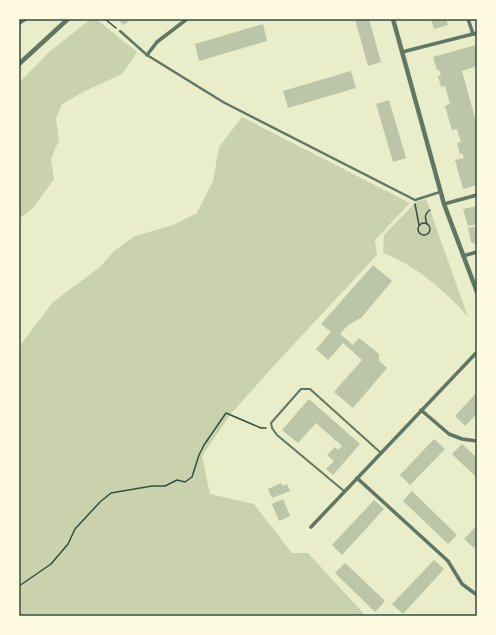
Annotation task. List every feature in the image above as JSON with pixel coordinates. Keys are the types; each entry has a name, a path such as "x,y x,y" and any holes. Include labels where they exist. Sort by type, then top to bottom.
{"street":[{"path":"19,23 25,19"},
{"path":"19,64 68,19"},
{"path":"146,55 157,42 187,19"},
{"path":"393,19 440,192 477,292"},
{"path":"402,52 475,33 468,19"},
{"path":"120,31 146,55 223,102 415,200 440,192"},
{"path":"444,204 477,195"},
{"path":"463,256 477,252"},
{"path":"311,527 477,352"},
{"path":"421,410 449,434 462,439 477,441"},
{"path":"357,478 448,561 462,584 477,595"}],"lane":[{"path":"345,491 277,435 272,428 271,423 301,389 310,389 380,453"}],"path":[{"path":"105,19 120,31"},
{"path":"415,200 419,225 418,232 423,235 427,234 429,231 429,227 425,219 430,210"},
{"path":"419,225 423,223 427,224"},
{"path":"19,586 51,564 68,544 76,529 100,502 111,493 152,486 165,486 177,480 185,482 192,477 204,445 226,413 261,428 272,428"}],"green space":[{"path":"91,19 96,19 137,52 122,74 83,92 62,104 56,118 59,140 51,159 54,179 33,208 19,219 19,83 50,51"},
{"path":"242,117 410,203 375,240 377,255 230,415 202,456 210,494 254,504 292,553 308,553 366,616 19,616 19,347 53,302 100,267 114,251 135,236 173,225 197,213 213,181 219,147"},
{"path":"426,199 468,317 440,288 407,264 383,253 384,235 416,202"}],"building":[{"path":"118,19 132,19 123,25"},
{"path":"355,19 369,19 381,62 368,66"},
{"path":"431,19 446,19 448,25 434,29"},
{"path":"263,24 267,41 199,61 195,44"},
{"path":"476,45 477,66 462,71 477,125 477,185 463,189 455,160 464,158 462,153 460,154 457,143 461,142 457,129 452,130 445,106 450,104 445,86 441,87 438,76 441,75 439,70 437,70 433,57"},
{"path":"351,71 356,88 288,108 283,91"},
{"path":"389,100 406,158 393,162 376,104"},
{"path":"477,206 477,224 468,226 463,209"},
{"path":"477,226 477,245 471,242 468,228"},
{"path":"373,265 392,281 361,318 348,325 340,334 353,345 359,338 379,354 379,361 387,368 353,408 334,392 362,360 343,343 328,360 316,349 331,332 321,324"},
{"path":"477,392 477,414 465,426 455,416"},
{"path":"309,399 360,444 333,475 326,469 334,461 327,455 335,447 338,450 342,446 316,423 298,443 282,430"},
{"path":"434,439 445,449 410,485 400,475"},
{"path":"462,444 477,458 477,478 452,454"},
{"path":"281,483 283,486 287,484 290,491 272,498 268,489"},
{"path":"412,491 457,535 448,544 403,501"},
{"path":"283,499 290,516 279,521 272,504"},
{"path":"374,500 384,509 342,555 332,545"},
{"path":"477,525 477,545 474,548 464,539"},
{"path":"434,560 444,569 403,614 392,604"},
{"path":"345,563 385,601 375,612 335,573"}]}
